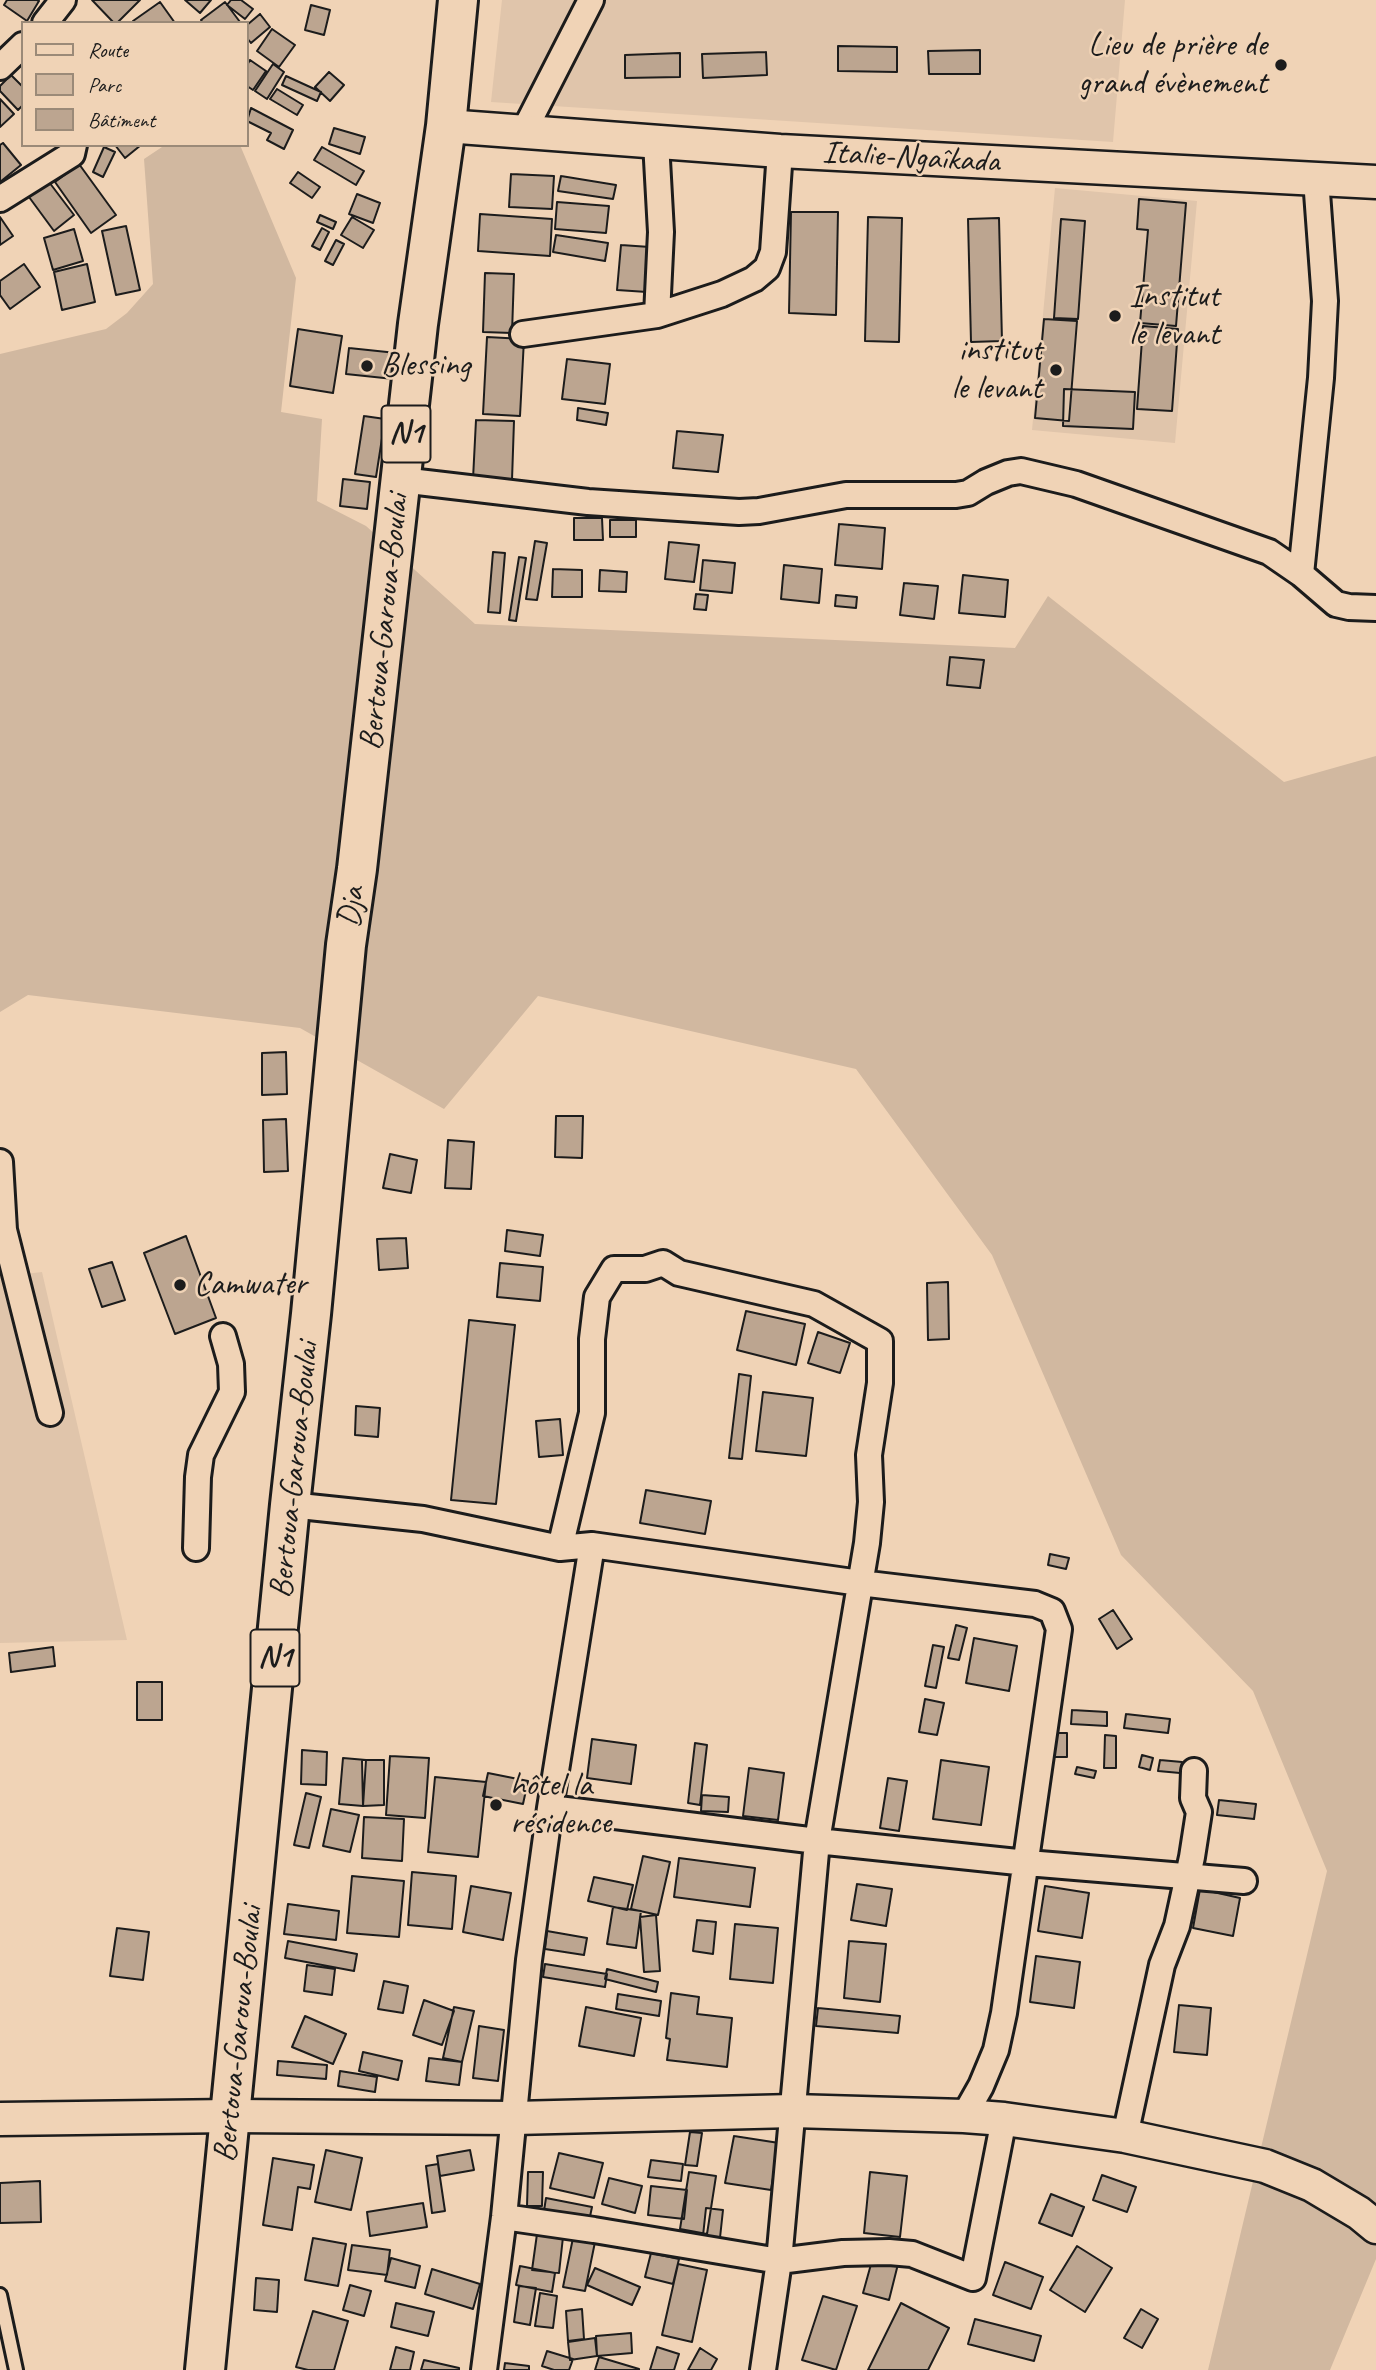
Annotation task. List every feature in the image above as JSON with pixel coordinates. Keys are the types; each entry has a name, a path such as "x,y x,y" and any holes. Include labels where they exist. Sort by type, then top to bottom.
{"highway":[{"name":"Bertoua-Garoua-Boulai","path":"357,869 418,324 446,126 458,0"},
{"name":"Dja","path":"346,945 357,869"},
{"name":"Bertoua-Garoua-Boulai","path":"205,2370 290,1505 312,1314 346,945"}],"street":[{"path":"47,21 63,0"},
{"path":"523,133 591,0"},
{"name":"Italie-Ngaîkada","path":"446,126 780,152 1376,182"},
{"path":"656,142 661,232 657,315"},
{"path":"0,200 72,154 74,147"},
{"path":"523,334 657,315 722,294 754,279 766,268 773,253 780,152"},
{"path":"1301,574 1321,378 1325,302 1317,179"},
{"path":"401,480 588,502 739,512 846,495 956,495 1008,473 1021,471 1076,484 1269,552 1301,574 1336,604 1376,608"},
{"path":"0,1162 4,1230 50,1412"},
{"path":"560,1548 592,1413 592,1339 597,1297 614,1269 645,1269 663,1263 679,1273 814,1304 880,1341 880,1383 869,1455 871,1502 867,1543 817,1841 779,2262 763,2370"},
{"path":"196,1548 201,1455 232,1392 231,1364 223,1336"},
{"path":"290,1505 423,1519 560,1548 592,1545 860,1583 1035,1604 1052,1611 1059,1629 1027,1863 996,2050 981,2086 964,2116"},
{"path":"484,2370 504,2217 530,1960 550,1808 592,1545"},
{"path":"1125,2136 1162,1965 1177,1926 1197,1832 1199,1812 1193,1798 1195,1771"},
{"path":"550,1808 817,1841 1027,1863 1244,1881"},
{"path":"0,2119 231,2116 515,2118 793,2111 1004,2119 1125,2136 1265,2166 1312,2185 1359,2213 1376,2227"},
{"path":"504,2217 779,2262 843,2253 912,2254 973,2278 1004,2119"}],"lane":[{"path":"0,2295 16,2370"}],"shaded area":[{"path":"502,0 1125,0 1113,142 491,102"},
{"name":"Institut le levant","path":"1055,188 1197,201 1175,443 1032,430"},
{"path":"42,1272 127,1640 0,1643 0,1277"}],"green space":[{"path":"162,147 241,147 296,278 281,412 322,419 317,501 366,526 475,624 1015,648 1048,596 1284,782 1376,756 1376,2259 1330,2370 1208,2370 1327,1871 1253,1691 1121,1555 992,1255 856,1069 538,996 444,1109 300,1028 28,995 0,1012 0,354 106,329 127,313 153,284 144,159"}],"building":[{"path":"7,0 39,1 27,21 4,5"},
{"path":"92,0 140,0 119,21 112,21"},
{"path":"185,0 211,0 200,13"},
{"path":"231,0 241,0 253,9 245,19 227,5"},
{"path":"160,2 174,21 133,21"},
{"path":"225,2 239,21 202,21"},
{"path":"311,5 330,10 324,35 305,30"},
{"path":"260,14 270,27 251,43 248,39 248,24"},
{"path":"272,29 295,45 279,67 257,51"},
{"path":"838,46 897,47 897,72 838,71"},
{"path":"980,50 980,74 929,74 928,51"},
{"path":"766,52 767,75 703,78 702,54"},
{"path":"680,53 680,77 625,78 625,55"},
{"path":"250,60 266,71 253,90 248,87"},
{"path":"273,64 284,72 267,99 255,91"},
{"path":"329,72 344,85 330,101 315,87"},
{"path":"11,75 21,85 21,107 18,110 0,91 0,86"},
{"path":"286,76 321,92 317,101 282,85"},
{"path":"277,89 303,105 297,115 270,99"},
{"path":"0,99 14,114 0,127"},
{"path":"251,108 293,130 284,149 267,140 271,133 248,122"},
{"path":"334,128 365,137 360,154 329,144"},
{"path":"3,143 21,165 0,182 0,145"},
{"path":"104,147 115,152 103,177 93,172"},
{"path":"117,147 139,147 125,158"},
{"path":"322,147 364,171 356,185 314,160"},
{"path":"79,164 116,215 91,233 55,182"},
{"path":"298,172 320,187 312,198 290,183"},
{"path":"511,174 554,176 552,209 509,207"},
{"path":"561,176 616,185 613,199 558,191"},
{"path":"49,182 74,215 54,231 29,197"},
{"path":"357,194 380,203 373,223 349,214"},
{"name":"Institut le levant","path":"1139,199 1186,203 1176,326 1140,323 1148,230 1137,229"},
{"path":"557,202 609,206 606,233 555,229"},
{"path":"791,212 838,212 836,315 789,313"},
{"path":"480,214 552,219 550,256 478,251"},
{"path":"320,215 336,222 333,229 317,222"},
{"path":"0,217 13,236 0,245"},
{"path":"352,217 374,230 363,248 341,235"},
{"path":"868,217 902,218 899,342 865,341"},
{"path":"999,218 1002,341 971,342 968,219"},
{"name":"institut le levant","path":"1061,219 1085,221 1078,319 1054,318"},
{"path":"126,226 140,290 116,295 102,231"},
{"path":"322,228 329,232 320,250 312,246"},
{"path":"74,229 83,261 53,270 44,238"},
{"path":"556,235 608,243 605,261 553,252"},
{"path":"336,240 344,244 333,265 325,261"},
{"path":"621,245 650,247 647,292 617,290"},
{"path":"24,264 40,287 10,309 0,295 0,281"},
{"path":"87,264 95,302 62,310 54,272"},
{"path":"485,273 514,274 512,333 483,332"},
{"name":"institut le levant","path":"1044,319 1077,321 1069,421 1035,418"},
{"name":"Institut le levant","path":"1143,326 1178,329 1172,411 1137,409"},
{"path":"298,329 342,336 333,393 290,386"},
{"path":"487,337 524,339 520,416 483,414"},
{"path":"349,348 406,354 403,380 346,374"},
{"path":"567,359 610,364 605,404 562,399"},
{"path":"1064,389 1135,392 1133,429 1063,426"},
{"path":"578,408 608,413 606,425 577,420"},
{"path":"364,416 385,419 376,477 355,474"},
{"path":"476,420 514,421 512,480 473,479"},
{"path":"677,431 723,435 718,472 673,468"},
{"path":"343,479 370,482 367,509 340,506"},
{"path":"574,518 602,518 603,540 574,540"},
{"path":"610,520 636,520 636,537 610,537"},
{"path":"839,524 885,528 882,569 835,565"},
{"path":"535,541 547,543 537,600 526,599"},
{"path":"669,542 699,545 694,582 665,579"},
{"path":"493,552 505,553 500,613 488,612"},
{"path":"519,557 526,558 516,621 509,620"},
{"path":"703,560 735,563 732,593 700,590"},
{"path":"784,565 822,569 819,603 781,599"},
{"path":"553,569 582,570 582,597 552,597"},
{"path":"600,570 627,572 626,592 599,591"},
{"path":"963,575 1008,580 1005,617 959,613"},
{"path":"904,583 938,586 934,619 900,615"},
{"path":"696,594 708,595 706,610 694,609"},
{"path":"836,595 857,597 856,608 835,606"},
{"path":"950,657 984,660 980,688 947,685"},
{"path":"286,1052 287,1094 262,1095 262,1053"},
{"path":"556,1116 583,1116 582,1158 555,1157"},
{"path":"286,1119 288,1171 264,1172 263,1120"},
{"path":"448,1140 474,1142 471,1189 445,1188"},
{"path":"390,1154 417,1160 411,1193 383,1188"},
{"path":"507,1230 543,1235 540,1256 505,1251"},
{"name":"Camwater","path":"186,1236 216,1318 175,1334 144,1253"},
{"path":"406,1238 408,1268 379,1270 377,1239"},
{"path":"112,1262 125,1300 102,1307 89,1269"},
{"path":"500,1263 543,1267 540,1301 497,1297"},
{"path":"948,1282 949,1339 928,1340 927,1283"},
{"path":"746,1311 805,1324 796,1365 737,1350"},
{"path":"469,1320 515,1325 496,1504 451,1500"},
{"path":"818,1332 850,1343 840,1373 808,1363"},
{"path":"739,1374 751,1376 742,1459 729,1458"},
{"path":"763,1392 813,1398 806,1456 756,1451"},
{"path":"356,1406 380,1408 378,1437 355,1435"},
{"path":"560,1419 563,1455 539,1457 536,1421"},
{"path":"646,1490 711,1501 705,1534 640,1523"},
{"path":"1050,1554 1069,1558 1066,1569 1048,1565"},
{"path":"1113,1610 1132,1639 1117,1649 1099,1619"},
{"path":"956,1625 967,1628 959,1660 948,1658"},
{"path":"974,1638 1017,1646 1009,1691 966,1683"},
{"path":"933,1645 944,1647 936,1688 925,1686"},
{"path":"53,1647 55,1666 11,1672 9,1653"},
{"path":"137,1682 162,1682 162,1720 137,1720"},
{"path":"925,1699 944,1703 937,1735 919,1732"},
{"path":"1072,1710 1107,1712 1107,1726 1071,1724"},
{"path":"1126,1714 1170,1719 1168,1733 1124,1728"},
{"path":"1053,1733 1067,1733 1067,1757 1052,1757"},
{"path":"1105,1735 1116,1736 1116,1768 1104,1768"},
{"path":"592,1739 636,1745 631,1784 587,1778"},
{"path":"695,1743 707,1745 700,1805 688,1803"},
{"path":"302,1750 327,1752 326,1785 301,1784"},
{"path":"1142,1755 1153,1758 1150,1770 1139,1767"},
{"path":"390,1756 429,1758 425,1818 386,1815"},
{"path":"343,1758 366,1760 363,1806 339,1804"},
{"path":"362,1760 384,1760 384,1805 363,1806"},
{"path":"941,1760 989,1767 981,1825 933,1819"},
{"path":"1160,1760 1182,1762 1180,1773 1158,1771"},
{"path":"1077,1767 1096,1771 1094,1778 1075,1774"},
{"path":"749,1768 784,1773 778,1820 743,1816"},
{"path":"488,1773 528,1781 523,1804 483,1796"},
{"path":"435,1777 486,1782 478,1857 428,1852"},
{"path":"888,1778 907,1781 899,1831 880,1828"},
{"path":"306,1793 321,1797 309,1848 294,1845"},
{"path":"702,1795 729,1797 728,1812 701,1811"},
{"path":"1219,1800 1256,1804 1254,1819 1217,1815"},
{"path":"331,1809 359,1815 350,1852 323,1846"},
{"path":"364,1817 404,1819 402,1861 362,1858"},
{"path":"643,1856 670,1862 658,1915 631,1909"},
{"path":"679,1858 755,1868 750,1907 674,1897"},
{"path":"412,1872 456,1876 452,1929 408,1925"},
{"path":"352,1876 404,1881 399,1937 347,1933"},
{"path":"594,1877 633,1885 627,1910 588,1901"},
{"path":"857,1884 892,1889 886,1926 851,1920"},
{"path":"471,1886 511,1893 503,1940 463,1932"},
{"path":"1045,1886 1089,1893 1082,1938 1038,1931"},
{"path":"1200,1889 1240,1898 1233,1936 1193,1928"},
{"path":"288,1904 339,1911 336,1940 284,1934"},
{"path":"613,1907 641,1911 636,1948 607,1944"},
{"path":"656,1915 660,1971 644,1972 640,1917"},
{"path":"697,1920 716,1922 713,1954 693,1951"},
{"path":"735,1924 778,1928 773,1983 730,1979"},
{"path":"117,1928 149,1932 143,1980 110,1976"},
{"path":"547,1931 587,1938 584,1955 545,1949"},
{"path":"288,1941 357,1954 354,1971 285,1958"},
{"path":"849,1941 886,1944 880,2002 844,1998"},
{"path":"1036,1956 1080,1962 1074,2008 1030,2002"},
{"path":"545,1964 607,1974 605,1987 543,1977"},
{"path":"307,1965 335,1969 332,1995 304,1991"},
{"path":"607,1969 658,1982 656,1992 605,1979"},
{"path":"384,1981 408,1986 403,2013 378,2009"},
{"path":"671,1993 699,1997 697,2014 732,2018 727,2067 667,2060 670,2039 666,2038"},
{"path":"618,1994 661,2001 659,2016 616,2009"},
{"path":"424,2000 454,2011 442,2045 413,2035"},
{"path":"1179,2005 1211,2008 1207,2055 1174,2052"},
{"path":"454,2007 474,2011 462,2062 443,2058"},
{"path":"586,2007 641,2018 634,2056 579,2046"},
{"path":"818,2008 900,2016 898,2033 816,2026"},
{"path":"305,2016 346,2034 333,2064 292,2047"},
{"path":"479,2026 504,2030 498,2081 473,2078"},
{"path":"363,2052 402,2061 398,2080 359,2071"},
{"path":"429,2058 462,2062 459,2085 426,2081"},
{"path":"278,2061 327,2065 326,2079 277,2075"},
{"path":"340,2071 377,2077 375,2092 338,2086"},
{"path":"690,2132 702,2133 697,2166 685,2165"},
{"path":"734,2136 779,2143 771,2190 725,2183"},
{"path":"326,2150 362,2158 351,2210 315,2202"},
{"path":"470,2150 474,2170 440,2176 437,2156"},
{"path":"559,2153 603,2163 594,2198 550,2188"},
{"path":"273,2158 314,2165 310,2189 298,2187 292,2230 263,2225"},
{"path":"651,2160 683,2164 681,2181 648,2177"},
{"path":"438,2164 445,2211 432,2213 426,2166"},
{"path":"528,2172 543,2172 542,2206 527,2206"},
{"path":"689,2172 716,2176 707,2234 680,2229"},
{"path":"870,2172 907,2176 900,2237 864,2233"},
{"path":"1102,2175 1136,2187 1127,2212 1093,2200"},
{"path":"609,2178 642,2186 635,2213 602,2204"},
{"path":"40,2181 41,2222 0,2223 0,2183"},
{"path":"651,2186 687,2190 684,2219 648,2215"},
{"path":"1051,2194 1084,2207 1072,2236 1039,2223"},
{"path":"546,2198 592,2207 588,2226 543,2217"},
{"path":"423,2203 427,2227 370,2236 367,2212"},
{"path":"706,2208 723,2210 719,2247 702,2245"},
{"path":"537,2234 563,2237 559,2273 532,2270"},
{"path":"313,2238 346,2244 338,2286 305,2280"},
{"path":"573,2238 595,2242 585,2291 563,2287"},
{"path":"352,2245 390,2250 387,2275 348,2270"},
{"path":"1077,2246 1112,2268 1085,2312 1050,2290"},
{"path":"651,2253 679,2259 673,2284 645,2277"},
{"path":"873,2257 898,2264 889,2300 863,2293"},
{"path":"391,2258 420,2266 415,2288 385,2281"},
{"path":"1005,2262 1043,2277 1031,2309 993,2295"},
{"path":"678,2264 707,2270 692,2342 662,2335"},
{"path":"520,2266 555,2273 552,2292 516,2285"},
{"path":"595,2268 640,2287 632,2305 587,2285"},
{"path":"432,2269 480,2284 473,2309 425,2294"},
{"path":"256,2278 279,2280 277,2312 254,2310"},
{"path":"350,2285 371,2291 364,2316 343,2310"},
{"path":"519,2286 536,2288 530,2325 514,2322"},
{"path":"540,2293 557,2296 553,2328 535,2326"},
{"path":"823,2296 857,2306 836,2370 802,2360"},
{"path":"396,2303 434,2312 428,2336 391,2327"},
{"path":"901,2303 949,2328 928,2370 868,2370"},
{"path":"582,2309 584,2339 568,2341 566,2311"},
{"path":"1141,2309 1158,2319 1142,2348 1124,2338"},
{"path":"313,2311 348,2321 334,2370 296,2367"},
{"path":"975,2319 1041,2336 1034,2361 968,2344"},
{"path":"631,2333 632,2353 597,2356 596,2336"},
{"path":"595,2338 597,2356 570,2360 568,2342"},
{"path":"396,2347 414,2352 410,2370 390,2370"},
{"path":"657,2347 679,2354 674,2370 650,2370"},
{"path":"700,2348 717,2359 711,2370 688,2370"},
{"path":"547,2351 573,2359 569,2370 554,2370 542,2366"},
{"path":"599,2357 639,2369 639,2370 595,2370"},
{"path":"424,2360 459,2368 459,2370 421,2370"},
{"path":"505,2363 529,2366 529,2370 504,2370"}],"place":[{"name":"Lieu de prière de grand évènement","path":"1281,65"},
{"name":"Institut le levant","path":"1115,316"},
{"name":"Blessing","path":"367,366"},
{"name":"institut le levant","path":"1056,370"},
{"name":"Camwater","path":"180,1285"},
{"name":"hôtel la résidence","path":"496,1805"}]}
